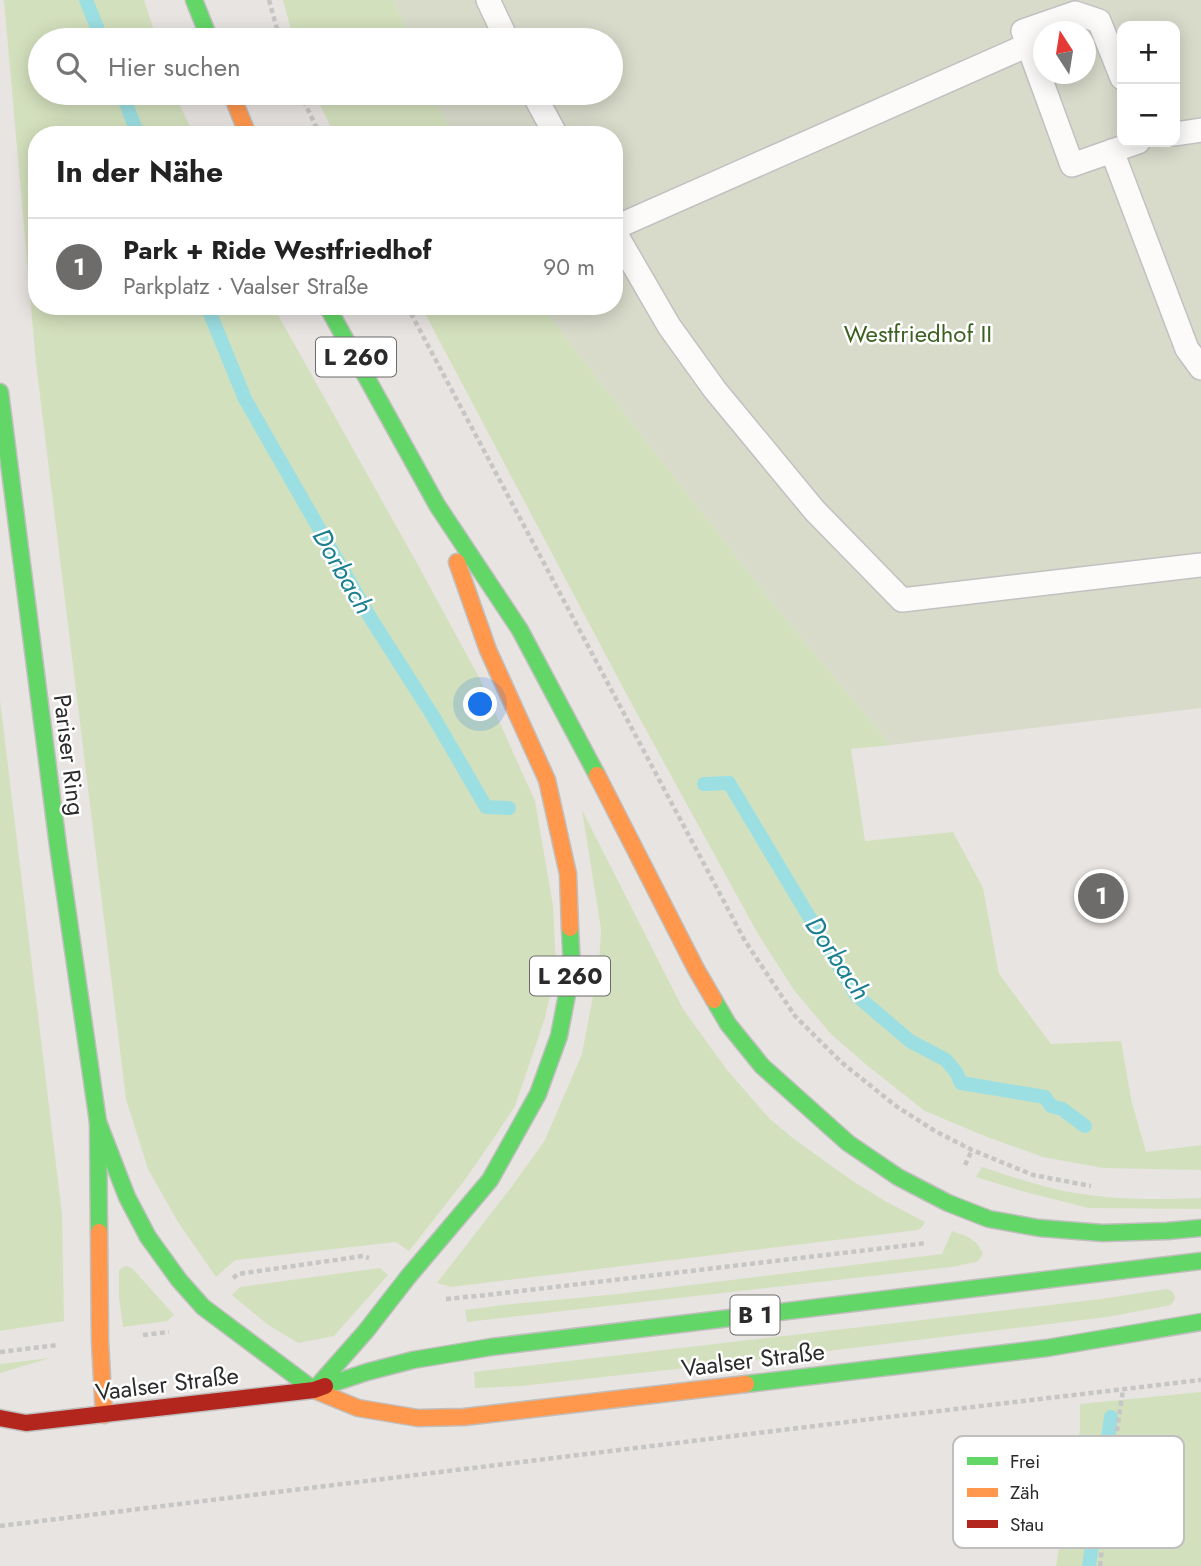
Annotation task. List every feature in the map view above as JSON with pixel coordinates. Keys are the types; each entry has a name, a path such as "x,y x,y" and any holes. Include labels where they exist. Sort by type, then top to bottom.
{"main road":[{"path":"194,0 205,28"},
{"path":"236,105 244,126"},
{"name":"L 260","path":"332,315 437,505 520,630 696,969 728,1024 762,1066 848,1143 898,1177 948,1203 989,1219 1039,1228 1103,1233 1201,1228"},
{"name":"Pariser Ring","path":"0,392 58,846 98,1122"},
{"name":"L 260","path":"314,1390 490,1180 538,1094 559,1037 572,969 568,874 547,780 488,650 437,505"},
{"path":"98,1122 127,1197 148,1237 179,1280 202,1307 314,1390"},
{"path":"98,1122 100,1341 104,1415"},
{"name":"Vaalser Straße","path":"0,1418 26,1423 314,1390 413,1360 491,1347 1201,1261"},
{"name":"Vaalser Straße","path":"314,1390 358,1408 418,1419 464,1417 1047,1348 1201,1322"},
{"name":"Vaalser Straße","path":"9,1434 26,1423"}],"lane":[{"path":"488,0 501,28"},
{"path":"1117,66 1099,21 1052,9 1023,31 1072,165 1124,147"},
{"path":"623,226 1028,45"},
{"path":"539,105 550,126"},
{"path":"1180,133 1201,130"},
{"path":"1112,151 1187,349 1201,368"},
{"path":"623,246 669,326 715,390 815,512 902,600 1201,565"}],"path":[{"path":"269,0 276,28"},
{"path":"306,105 316,126"},
{"path":"412,315 745,941 795,1016 841,1062 896,1106 935,1131 972,1150 1033,1175 1093,1186"},
{"path":"437,1297 451,1299 487,1295 932,1242"},
{"path":"231,1279 238,1274 363,1256 374,1259"},
{"path":"139,1335 178,1331"},
{"path":"0,1352 59,1345"},
{"path":"0,1526 1201,1380"},
{"path":"1116,1436 1122,1390"},
{"path":"1100,1566 1102,1548"}],"green space":[{"path":"4,0 144,0 153,28 28,28 28,105 180,105 190,126 28,126 28,272"},
{"path":"283,0 394,0 406,28 291,28"},
{"name":"Westfriedhof II","path":"394,0 1201,0 1201,708 891,745 776,607 548,315 623,315 623,126 448,126 438,105 623,105 623,28 406,28"},
{"path":"320,105 438,105 448,126 330,126"},
{"path":"32,315 278,315 481,681 535,801 553,906 556,969 545,1018 515,1106 464,1181 409,1251 396,1242 235,1260 216,1277 178,1222 148,1169 126,1099"},
{"path":"426,315 548,315 776,607 891,745 851,749 865,841 953,832 983,888 999,974 1051,1044 1121,1041 1131,1099 1146,1152 1201,1145 1201,1170 1103,1168 1043,1157 925,1111 869,1067 831,1034 794,990 758,934 628,697"},
{"path":"0,700 62,1214 64,1321 0,1331"},
{"path":"582,810 683,1009 727,1070 770,1119 794,1139 851,1180 925,1222 923,1226 918,1230 451,1287 437,1283 545,1140 582,1054 599,964 601,929"},
{"path":"982,1167 1073,1193 1146,1199 1201,1198 1201,1209 1088,1208 976,1177"},
{"path":"952,1231 975,1241 983,1254 977,1262 467,1322 465,1310 942,1254"},
{"path":"125,1266 132,1268 174,1315 167,1321 123,1327 119,1270"},
{"path":"380,1268 388,1275 334,1336 298,1343 267,1324 232,1295 240,1287"},
{"path":"1166,1289 1175,1296 1171,1305 1107,1317 704,1366 521,1386 475,1388 474,1372 1101,1299"},
{"path":"50,1358 0,1373 0,1364"},
{"path":"1201,1392 1201,1566 1056,1566 1059,1548 1184,1548 1184,1436 1079,1436 1080,1404"}],"waterway":[{"name":"Dorbach","path":"86,0 97,28"},
{"name":"Dorbach","path":"127,105 135,126"},
{"name":"Dorbach","path":"211,315 245,399 368,614 433,716 486,807 509,808"},
{"name":"Dorbach","path":"704,784 729,783 856,995 910,1041 946,1060 961,1083 1045,1097 1051,1106 1062,1109 1085,1126"},
{"name":"Dorbach","path":"1108,1436 1111,1417"},
{"name":"Dorbach","path":"1089,1566 1092,1548"}],"traffic: fast":[{"path":"194,0 205,28"},
{"path":"332,315 437,505 520,630 597,775"},
{"path":"0,392 58,846 98,1122 99,1232"},
{"path":"98,1122 127,1197 148,1237 179,1280 203,1307 314,1390 490,1180 538,1094 559,1036 572,969 570,928"},
{"path":"714,1000 728,1024 762,1066 848,1143 898,1177 948,1203 989,1219 1039,1228 1103,1233 1201,1228"},
{"path":"325,1386 413,1360 491,1347 1201,1261"},
{"path":"746,1384 1047,1348 1201,1322"}],"traffic: slow":[{"path":"236,105 244,126"},
{"path":"457,562 488,650 547,780 568,874 570,928"},
{"path":"597,775 714,1000"},
{"path":"99,1232 104,1415"},
{"path":"314,1390 358,1408 418,1418 464,1417 746,1384"}],"traffic: jam":[{"path":"0,1418 26,1423 314,1390 325,1386"}],"place":[{"name":"Park + Ride Westfriedhof","path":"1101,896"}]}
